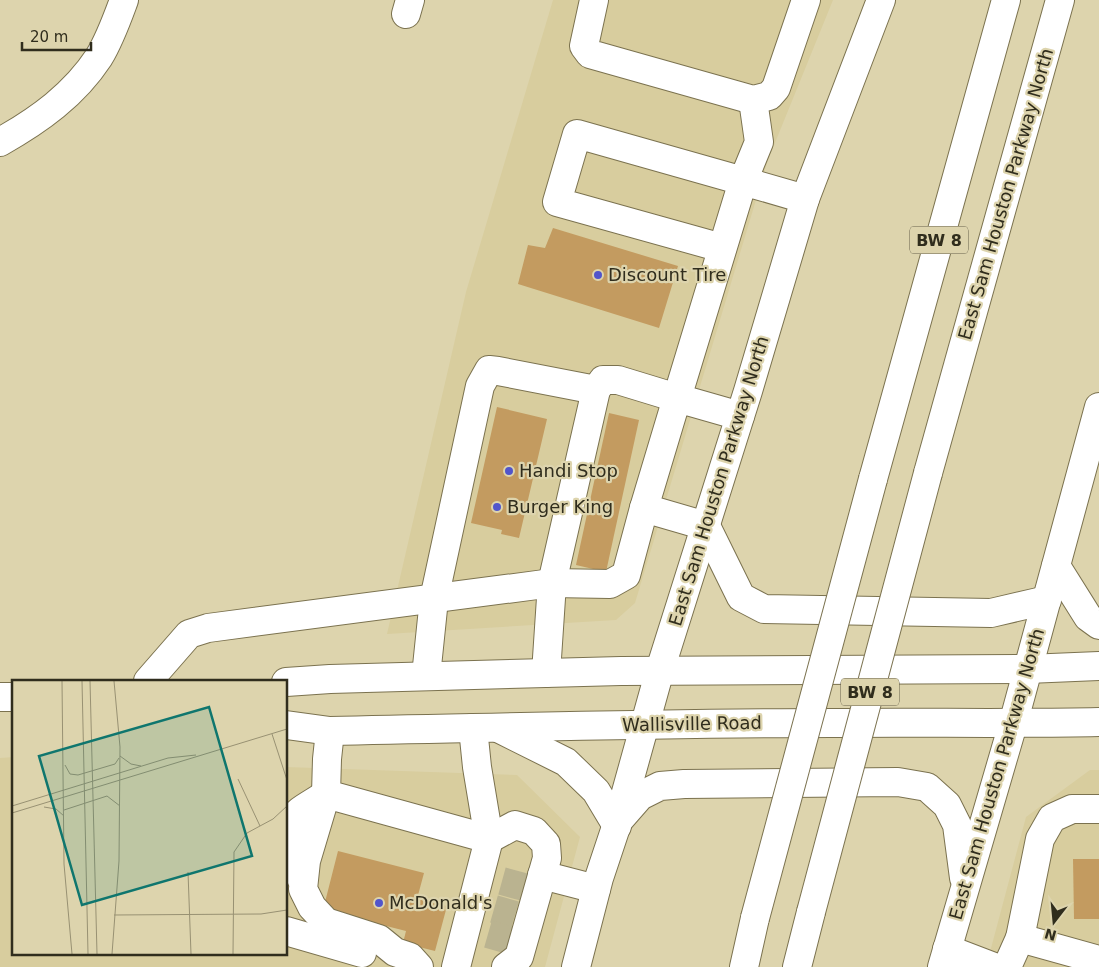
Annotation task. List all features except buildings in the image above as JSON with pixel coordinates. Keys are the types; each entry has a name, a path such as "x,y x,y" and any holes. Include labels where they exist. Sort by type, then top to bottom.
{"main road":[{"path":"0,142 54,108 78,84 99,56 113,30 124,0"},
{"path":"594,0 584,46 590,54 753,100 769,96 776,88 801,4"},
{"name":"East Sam Houston Parkway North","path":"576,967 596,889 618,824 660,670 740,416 805,199 881,0"},
{"name":"BW 8","path":"744,967 755,918 873,479 1006,0"},
{"name":"East Sam Houston Parkway North","path":"797,967 928,473 1060,0"},
{"path":"149,680 189,634 208,628 552,583 610,584 626,576 644,508 742,181 759,142 753,100"},
{"path":"722,248 557,202 577,134 805,199"},
{"path":"426,676 434,599 480,386 488,370 596,390"},
{"path":"546,673 552,583 596,390 603,380 618,380 740,416"},
{"name":"East Sam Houston Parkway North","path":"945,958 1013,724 1099,407"},
{"path":"644,508 706,526 742,597 764,609 991,613 1047,600"},
{"path":"1056,566 1088,617 1099,625"},
{"path":"288,682 660,670 1027,669 1099,666"},
{"name":"Wallisville Road","path":"288,725 330,731 645,724 1013,724 1099,722"},
{"path":"517,882 489,839 477,767 485,728 566,762 596,791 618,824 640,796 660,786 684,784 898,782 926,787 947,805 957,825 965,887"},
{"path":"330,731 326,794 306,861 303,889 312,907 326,922 379,939 395,952 410,957 420,967"},
{"path":"288,804 290,802 326,794 489,839 515,824 534,831 546,844 547,858 517,882 500,924 456,967"},
{"path":"1007,967 1020,938 1040,839 1052,818 1072,809 1099,809"},
{"path":"517,882 596,889"},
{"path":"500,924 517,882"},
{"path":"500,924 519,957 506,967"},
{"path":"288,932 409,967"},
{"path":"1020,938 1099,960"},
{"path":"945,958 994,967"}],"shaded area":[{"path":"553,0 833,0 768,160 635,603 616,620 387,634 466,292"},
{"path":"12,757 12,954 288,954 288,767 517,775 580,837 545,967 0,967 0,758"},
{"path":"1090,770 1099,770 1099,967 986,967 1026,817"}],"tunnel":[{"path":"502,881 524,887"},
{"path":"494,909 515,915"},
{"path":"488,934 509,940"}],"place":[{"name":"Discount Tire","path":"598,275"},
{"name":"Handi Stop","path":"509,471"},
{"name":"Burger King","path":"497,507"},
{"name":"McDonald's","path":"379,903"}]}
